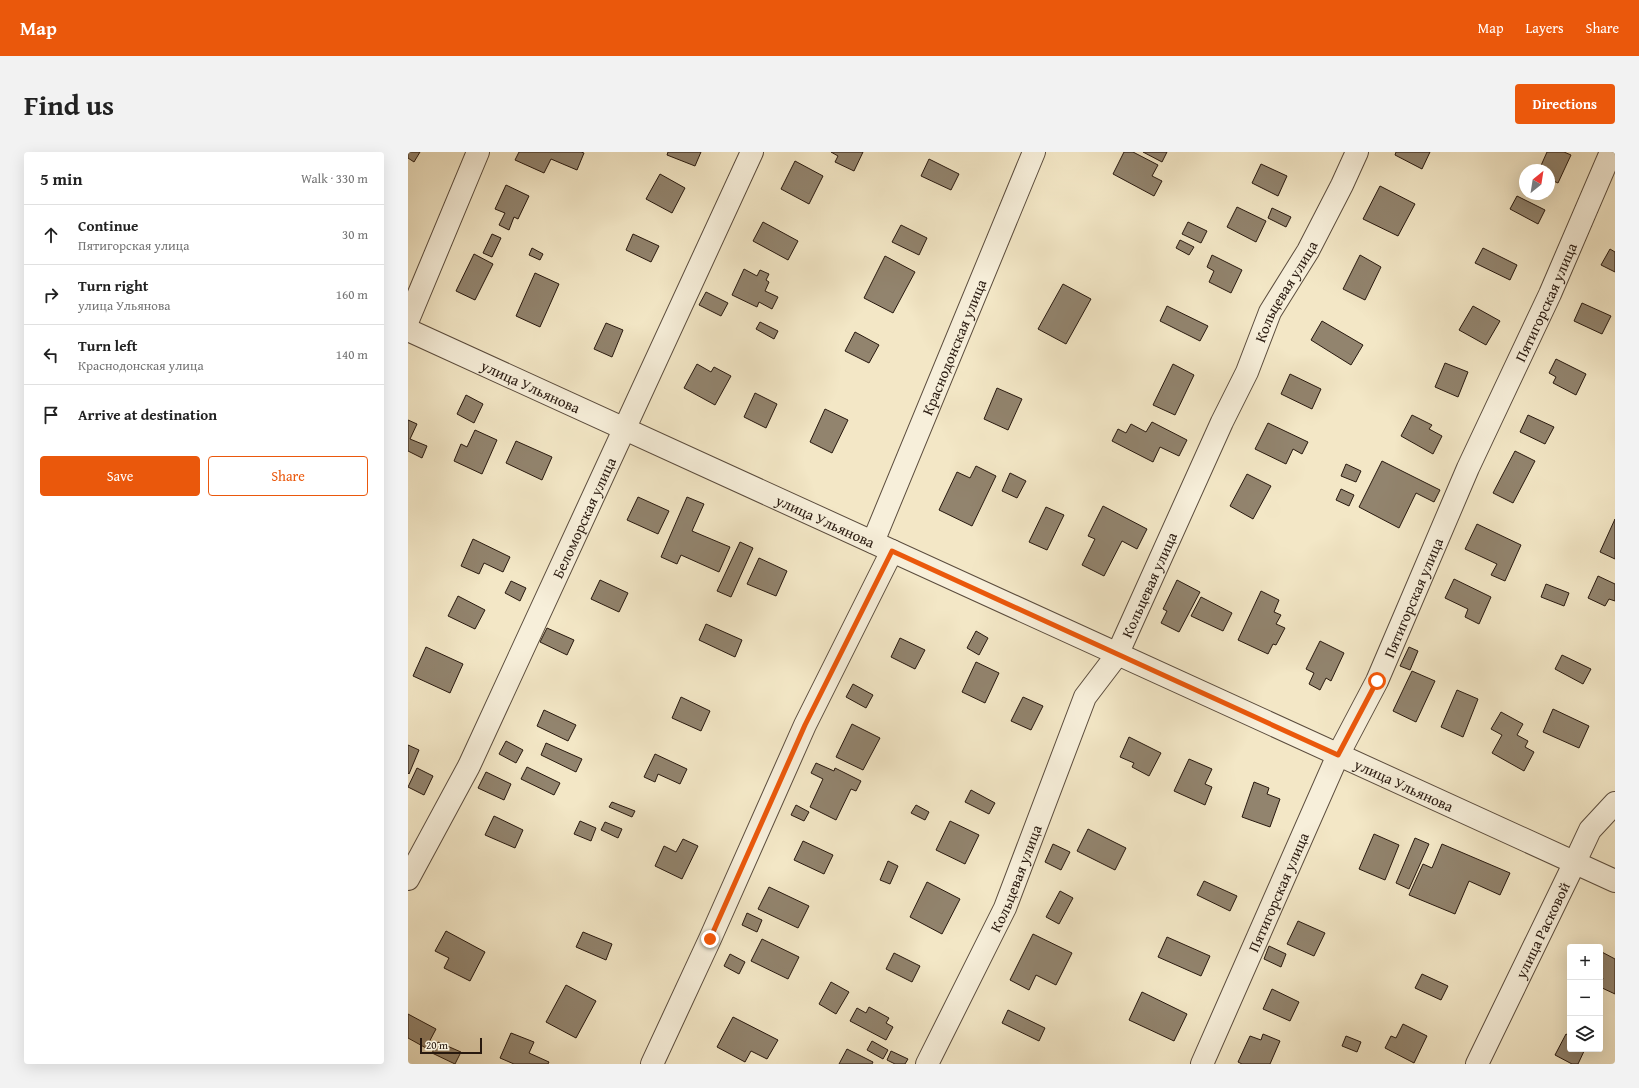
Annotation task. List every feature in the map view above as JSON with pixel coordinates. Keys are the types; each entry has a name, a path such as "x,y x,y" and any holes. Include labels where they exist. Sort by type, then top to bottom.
{"street":[{"path":"408,320 478,152"},
{"name":"Беломорская улица","path":"408,879 470,766 752,152"},
{"name":"Краснодонская улица","path":"652,1064 713,932 883,546 1034,152"},
{"name":"Кольцевая улица","path":"927,1064 1005,908 1085,697 1116,655 1222,422 1247,372 1270,312 1308,250 1342,185 1357,152"},
{"name":"Пятигорская улица","path":"1202,1064 1338,755 1377,681 1468,468 1550,294 1611,152"},
{"name":"улица Ульянова","path":"408,330 883,546 1116,655 1615,881"},
{"name":"улица Расковой","path":"1477,1064 1590,830 1615,803"}],"building":[{"path":"408,152 420,152 414,162 408,158"},
{"path":"519,152 584,153 577,170 551,159 544,173 515,160"},
{"path":"668,152 701,152 695,166 667,155"},
{"path":"831,152 863,152 854,171 835,162 838,156"},
{"path":"1124,152 1133,152 1158,165 1152,176 1162,181 1154,196 1113,174"},
{"path":"1143,152 1167,152 1162,162"},
{"path":"1396,152 1430,152 1422,169 1395,155"},
{"path":"1547,152 1564,152 1571,155 1558,183 1555,182 1555,164 1542,164"},
{"path":"929,159 959,174 951,190 921,176"},
{"path":"795,161 823,176 809,204 781,189"},
{"path":"1261,164 1287,176 1278,196 1252,183"},
{"path":"660,174 685,188 672,213 646,199"},
{"path":"506,185 529,196 518,219 514,217 509,230 499,225 505,213 495,209"},
{"path":"1380,186 1415,204 1398,236 1363,219"},
{"path":"1517,196 1519,197 1519,200 1525,200 1545,210 1538,224 1510,209"},
{"path":"1237,207 1266,221 1256,242 1227,227"},
{"path":"1272,208 1291,217 1286,227 1268,218"},
{"path":"763,222 798,241 788,260 753,241"},
{"path":"1188,222 1207,231 1201,243 1182,234"},
{"path":"901,225 927,238 919,255 892,242"},
{"path":"492,234 501,238 492,257 483,253"},
{"path":"633,234 659,246 651,262 626,250"},
{"path":"1180,240 1194,247 1189,255 1176,248"},
{"path":"532,248 543,254 540,260 529,255"},
{"path":"1483,248 1517,265 1510,280 1475,263"},
{"path":"1610,249 1615,252 1615,272 1601,265"},
{"path":"474,254 493,264 475,300 456,291"},
{"path":"1212,255 1242,270 1231,293 1209,282 1214,271 1207,267"},
{"path":"1360,255 1381,267 1365,300 1343,289"},
{"path":"885,256 915,272 893,313 864,298"},
{"path":"744,269 757,276 760,270 769,274 766,280 769,282 765,291 778,297 772,309 759,302 757,307 732,295"},
{"path":"535,273 559,284 540,327 516,316"},
{"path":"1063,284 1091,299 1066,344 1038,329"},
{"path":"706,292 728,303 721,316 699,305"},
{"path":"1582,303 1611,316 1602,334 1574,321"},
{"path":"1167,306 1208,326 1200,341 1160,321"},
{"path":"1473,306 1500,321 1486,345 1459,330"},
{"path":"1322,321 1363,345 1351,365 1311,340"},
{"path":"760,322 778,331 774,339 756,329"},
{"path":"606,323 623,330 612,357 594,349"},
{"path":"855,332 879,345 869,363 845,351"},
{"path":"1556,359 1586,374 1576,395 1553,383 1556,377 1549,373"},
{"path":"1445,363 1468,372 1458,397 1435,387"},
{"path":"697,364 711,372 714,367 731,376 715,405 684,388"},
{"path":"1173,364 1194,375 1175,415 1153,405"},
{"path":"1290,374 1321,389 1312,409 1281,394"},
{"path":"997,388 1022,399 1008,430 984,419"},
{"path":"755,393 777,404 766,428 744,417"},
{"path":"466,395 483,404 474,423 457,414"},
{"path":"825,409 848,420 832,453 810,442"},
{"path":"1412,415 1432,425 1429,429 1442,436 1433,454 1401,436"},
{"path":"1528,415 1554,427 1545,444 1520,432"},
{"path":"408,420 417,424 410,439 427,446 422,458 408,451"},
{"path":"1152,422 1187,440 1179,456 1160,447 1153,462 1112,441 1118,429 1126,433 1131,424 1146,432"},
{"path":"1268,423 1308,442 1302,454 1293,449 1286,464 1255,449"},
{"path":"475,430 497,440 482,474 454,461 461,444 467,447"},
{"path":"516,441 552,457 542,480 506,463"},
{"path":"1515,451 1535,461 1513,503 1493,493"},
{"path":"1382,461 1440,490 1434,502 1416,493 1399,528 1359,507"},
{"path":"1346,464 1361,471 1356,482 1341,476"},
{"path":"976,466 996,476 972,526 939,510 957,472 970,478"},
{"path":"1010,473 1026,481 1017,498 1002,491"},
{"path":"1247,474 1271,486 1253,519 1230,506"},
{"path":"1341,489 1354,495 1349,506 1336,500"},
{"path":"638,497 669,511 658,534 627,520"},
{"path":"687,497 704,504 692,531 730,547 719,572 681,555 677,564 661,557"},
{"path":"1103,506 1147,529 1137,549 1122,541 1104,576 1082,565 1095,539 1088,536"},
{"path":"1046,507 1064,515 1047,550 1029,542"},
{"path":"1615,519 1615,559 1600,552"},
{"path":"1477,524 1521,545 1505,581 1491,575 1497,564 1465,549"},
{"path":"473,539 510,557 503,572 484,563 479,574 461,566"},
{"path":"740,542 753,548 731,597 717,591"},
{"path":"759,558 787,571 776,596 747,584"},
{"path":"1598,576 1615,584 1615,601 1609,599 1605,606 1588,598"},
{"path":"1454,579 1491,597 1479,624 1465,617 1468,609 1445,598"},
{"path":"600,580 628,593 619,612 591,599"},
{"path":"1177,580 1200,592 1179,632 1161,623 1167,611 1163,609"},
{"path":"511,581 526,588 520,601 505,593"},
{"path":"1546,584 1569,593 1564,606 1541,597"},
{"path":"1261,591 1279,600 1274,612 1281,615 1276,624 1285,628 1276,645 1273,644 1268,654 1238,640"},
{"path":"458,596 485,610 475,629 448,616"},
{"path":"1201,597 1232,613 1223,631 1191,616"},
{"path":"706,624 742,640 735,657 699,640"},
{"path":"547,628 574,640 567,655 540,642"},
{"path":"976,631 988,638 979,655 967,648"},
{"path":"900,638 925,650 915,669 891,657"},
{"path":"1320,641 1344,653 1331,681 1326,678 1320,690 1309,684 1314,673 1306,669"},
{"path":"426,647 463,664 450,693 413,676"},
{"path":"1409,647 1418,651 1410,670 1400,666"},
{"path":"1562,655 1591,669 1583,684 1555,669"},
{"path":"976,662 999,673 985,703 962,692"},
{"path":"1412,671 1435,681 1416,722 1393,711"},
{"path":"853,684 873,695 866,708 846,697"},
{"path":"1457,690 1478,699 1463,737 1441,727"},
{"path":"681,697 710,711 701,731 672,718"},
{"path":"1023,697 1043,706 1031,730 1011,721"},
{"path":"1553,709 1589,726 1579,748 1543,732"},
{"path":"544,710 576,725 568,741 537,726"},
{"path":"1501,712 1523,724 1517,735 1528,741 1525,747 1534,752 1524,771 1492,753 1502,735 1491,729"},
{"path":"852,724 880,738 863,770 836,757"},
{"path":"1129,737 1161,753 1149,776 1132,767 1134,763 1120,757"},
{"path":"506,741 523,750 516,763 499,754"},
{"path":"546,743 582,759 576,772 541,755"},
{"path":"408,745 419,750 409,774 408,773"},
{"path":"655,754 687,769 680,784 658,774 655,782 644,777"},
{"path":"1189,759 1212,769 1205,784 1212,787 1205,805 1174,791"},
{"path":"816,763 834,771 835,768 861,781 856,791 851,789 836,820 810,807 823,779 811,773"},
{"path":"527,767 560,783 554,795 521,779"},
{"path":"417,768 433,776 424,795 408,787"},
{"path":"486,772 511,784 504,800 478,788"},
{"path":"1254,782 1269,788 1267,794 1280,799 1270,827 1242,817"},
{"path":"971,790 995,803 989,814 965,802"},
{"path":"612,802 635,811 632,817 609,807"},
{"path":"796,805 809,812 804,821 791,815"},
{"path":"916,805 929,812 925,820 911,813"},
{"path":"494,816 523,830 515,848 485,835"},
{"path":"580,821 596,828 591,841 574,834"},
{"path":"950,821 979,835 965,864 936,850"},
{"path":"605,822 622,829 618,838 601,830"},
{"path":"1088,829 1126,848 1115,870 1077,851"},
{"path":"1374,834 1399,845 1385,880 1359,869"},
{"path":"1415,838 1429,844 1409,889 1396,883"},
{"path":"683,839 698,846 682,879 655,866 664,846 676,852"},
{"path":"803,841 833,855 824,874 794,860"},
{"path":"1053,844 1070,852 1061,870 1045,862"},
{"path":"1442,844 1510,873 1500,895 1469,881 1455,914 1409,895 1423,864 1432,868"},
{"path":"888,861 898,866 890,884 880,880"},
{"path":"1204,881 1237,896 1230,911 1197,895"},
{"path":"927,882 960,899 942,934 910,917"},
{"path":"769,887 809,906 798,928 758,909"},
{"path":"1060,891 1073,898 1059,924 1046,917"},
{"path":"747,913 762,920 757,932 742,925"},
{"path":"1298,921 1325,933 1314,956 1287,944"},
{"path":"446,931 485,952 470,981 444,968 449,958 435,951"},
{"path":"583,932 612,944 606,960 576,947"},
{"path":"1033,934 1072,953 1056,985 1036,975 1029,990 1010,980"},
{"path":"1167,937 1210,956 1201,976 1158,957"},
{"path":"762,939 799,957 788,979 751,961"},
{"path":"1269,946 1286,954 1281,967 1264,959"},
{"path":"894,953 920,966 912,982 886,969"},
{"path":"1603,953 1615,959 1615,994 1603,988"},
{"path":"730,954 745,962 739,974 724,966"},
{"path":"1422,974 1448,986 1441,1000 1415,988"},
{"path":"831,982 849,992 836,1014 819,1004"},
{"path":"566,985 596,1001 576,1038 546,1022"},
{"path":"1272,989 1299,1002 1290,1021 1263,1009"},
{"path":"1142,992 1187,1014 1174,1041 1129,1020"},
{"path":"869,1007 889,1018 886,1023 893,1027 886,1040 850,1021 857,1008 866,1013"},
{"path":"1008,1010 1045,1028 1039,1041 1002,1023"},
{"path":"408,1014 436,1029 426,1048 408,1038"},
{"path":"733,1017 778,1040 767,1059 751,1051 745,1062 717,1047"},
{"path":"1403,1024 1427,1036 1414,1063 1385,1048 1391,1036 1396,1038"},
{"path":"511,1033 534,1042 529,1053 549,1062 548,1064 514,1064 500,1058"},
{"path":"1263,1034 1280,1041 1270,1064 1242,1064 1238,1062 1250,1036 1261,1040"},
{"path":"1566,1034 1567,1052 1584,1052 1578,1064 1572,1064 1555,1055"},
{"path":"1346,1036 1361,1042 1357,1052 1342,1046"},
{"path":"872,1041 888,1050 883,1059 867,1050"},
{"path":"438,1042 461,1052 455,1064 432,1053"},
{"path":"847,1049 873,1062 872,1064 839,1064"},
{"path":"891,1051 908,1059 905,1064 895,1064 887,1060"}],"route":[{"path":"710,939 805,725 892,551 1116,655 1338,755 1377,681"}]}
